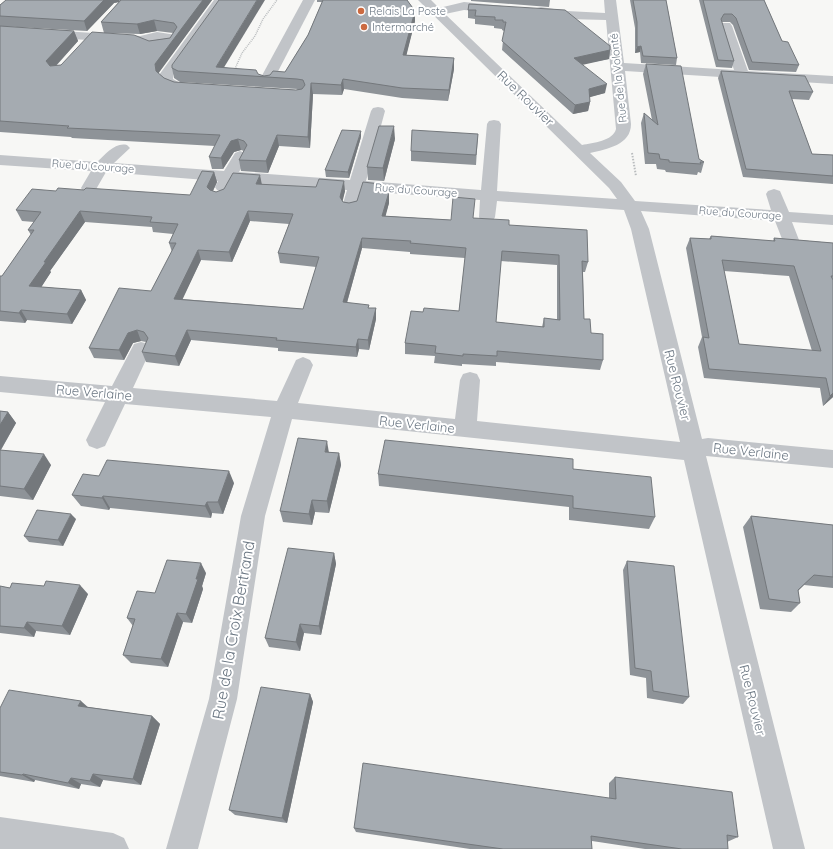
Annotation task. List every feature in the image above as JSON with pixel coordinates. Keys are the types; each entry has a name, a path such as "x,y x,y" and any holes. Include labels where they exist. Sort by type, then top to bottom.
{"street":[{"path":"200,88 177,86 166,81 166,75 220,0"},
{"path":"274,93 263,86 309,0"},
{"name":"Rue de la Volonté","path":"580,150 608,143 620,138 623,132 624,124 610,0"},
{"path":"430,6 464,6 509,9"},
{"name":"Rue Rouvier","path":"430,6 580,150 615,185 630,205 640,229 789,849"},
{"path":"532,11 612,18"},
{"path":"726,26 742,74"},
{"path":"81,48 100,27"},
{"path":"0,31 140,40"},
{"path":"617,67 833,80"},
{"path":"350,208 378,111"},
{"path":"487,217 494,124"},
{"path":"89,188 101,167 122,148"},
{"path":"219,196 228,176 240,156"},
{"name":"Rue du Courage","path":"0,160 833,220"},
{"path":"774,194 790,240"},
{"path":"97,440 142,349"},
{"name":"Rue de la Croix Bertrand","path":"182,849 223,699 253,516 284,410 303,366"},
{"path":"465,429 470,380"},
{"name":"Rue Verlaine","path":"0,384 284,410 680,451 708,447 833,459"},
{"path":"0,833 112,849"}],"path":[{"path":"200,88 210,77 229,74 234,70 242,53 256,36 263,19 277,0"},
{"path":"620,138 632,149 637,184 630,205"}],"building":[{"path":"6,0 104,0 84,21 0,16 0,5"},
{"path":"121,0 203,0 155,64 156,71 164,78 174,82 296,90 302,89 305,85 303,80 178,71 172,68 172,65 219,0 257,0 216,67 256,70 258,74 264,76 270,75 273,71 285,72 308,35 323,0 407,0 415,11 403,55 454,58 449,90 402,88 343,79 341,85 311,83 308,137 277,135 266,161 239,160 247,145 244,141 238,139 231,141 221,158 209,157 220,135 67,128 69,126 0,121 0,26 74,31 46,61 50,66 61,65 92,32 134,35 149,41 170,38 177,27 174,23 154,20 137,24 101,22"},
{"path":"633,0 666,0 677,58 643,56 641,46 637,47 637,22"},
{"path":"703,0 764,0 782,41 788,42 799,65 752,62 736,18 732,14 724,14 721,19 734,61 718,60"},
{"path":"469,4 565,10 610,46 610,50 574,58 607,84 589,89 590,102 575,105 502,41 506,22 503,22 503,20 495,20 495,17 475,16 476,10 468,10"},
{"path":"646,64 681,66 699,159 704,162 700,162 701,164 669,162 669,160 660,159 659,154 648,153 644,113 658,125"},
{"path":"721,71 805,76 813,92 789,91 812,154 833,155 833,176 746,169"},
{"path":"379,126 394,126 383,168 367,167"},
{"path":"342,130 361,131 348,172 325,170"},
{"path":"412,130 478,134 476,155 411,151"},
{"path":"202,171 214,172 207,187 216,192 224,189 233,173 260,175 256,184 316,187 319,179 344,181 340,197 343,202 349,203 357,201 363,182 380,184 378,192 389,192 382,216 451,220 453,197 475,199 473,218 509,220 509,225 587,230 588,262 582,261 584,319 590,319 591,333 603,334 603,360 497,351 497,356 463,354 463,356 435,353 436,346 405,343 411,311 423,312 424,308 459,311 466,248 410,243 411,241 362,238 343,302 369,305 368,308 376,308 368,340 358,339 356,347 187,330 175,356 142,352 148,338 144,332 137,330 128,333 119,350 89,348 119,288 151,291 176,243 169,243 178,224 150,222 152,217 80,211 29,286 81,290 67,314 21,310 19,313 0,311 0,276 2,276 34,230 28,230 41,212 16,210 32,189 56,191 58,188 84,190 86,188 190,195","holes":["248,211 293,214 278,253 319,257 303,309 174,299 198,250 229,252","502,251 559,255 560,320 544,318 544,327 496,322"]},
{"path":"711,236 775,241 774,238 833,243 833,276 831,276 833,280 833,393 830,396 826,378 709,369 703,337 709,338 690,238 711,239","holes":["722,260 794,266 821,351 739,344"]},
{"path":"0,411 8,412 0,425"},
{"path":"298,438 327,441 325,452 339,453 327,501 312,500 309,514 280,511"},
{"path":"385,440 573,459 573,469 651,477 655,517 573,508 573,496 378,474"},
{"path":"0,450 44,454 24,489 0,486"},
{"path":"107,460 229,471 218,502 207,502 205,506 103,496 102,498 72,495 83,474 99,476"},
{"path":"37,510 71,514 58,540 24,536"},
{"path":"751,516 833,525 833,577 814,575 798,590 800,603 769,599"},
{"path":"288,548 334,553 319,626 300,624 296,642 265,638"},
{"path":"167,560 201,563 196,579 198,579 186,614 177,613 161,659 123,655 135,619 127,618 137,591 155,593"},
{"path":"627,561 674,566 689,697 653,691 651,671 635,668"},
{"path":"46,581 80,585 62,626 27,622 24,628 0,626 0,586 10,588 12,583 44,586"},
{"path":"261,687 310,694 282,818 229,810"},
{"path":"9,690 81,701 78,706 152,716 133,779 93,774 90,781 71,778 68,783 23,774 0,772 0,708"},
{"path":"363,763 616,799 615,777 732,792 738,837 727,835 728,849 682,849 591,836 592,849 503,849 354,828"}],"place":[{"name":"Relais La Poste","path":"361,11"},
{"name":"Intermarché","path":"364,27"}]}
